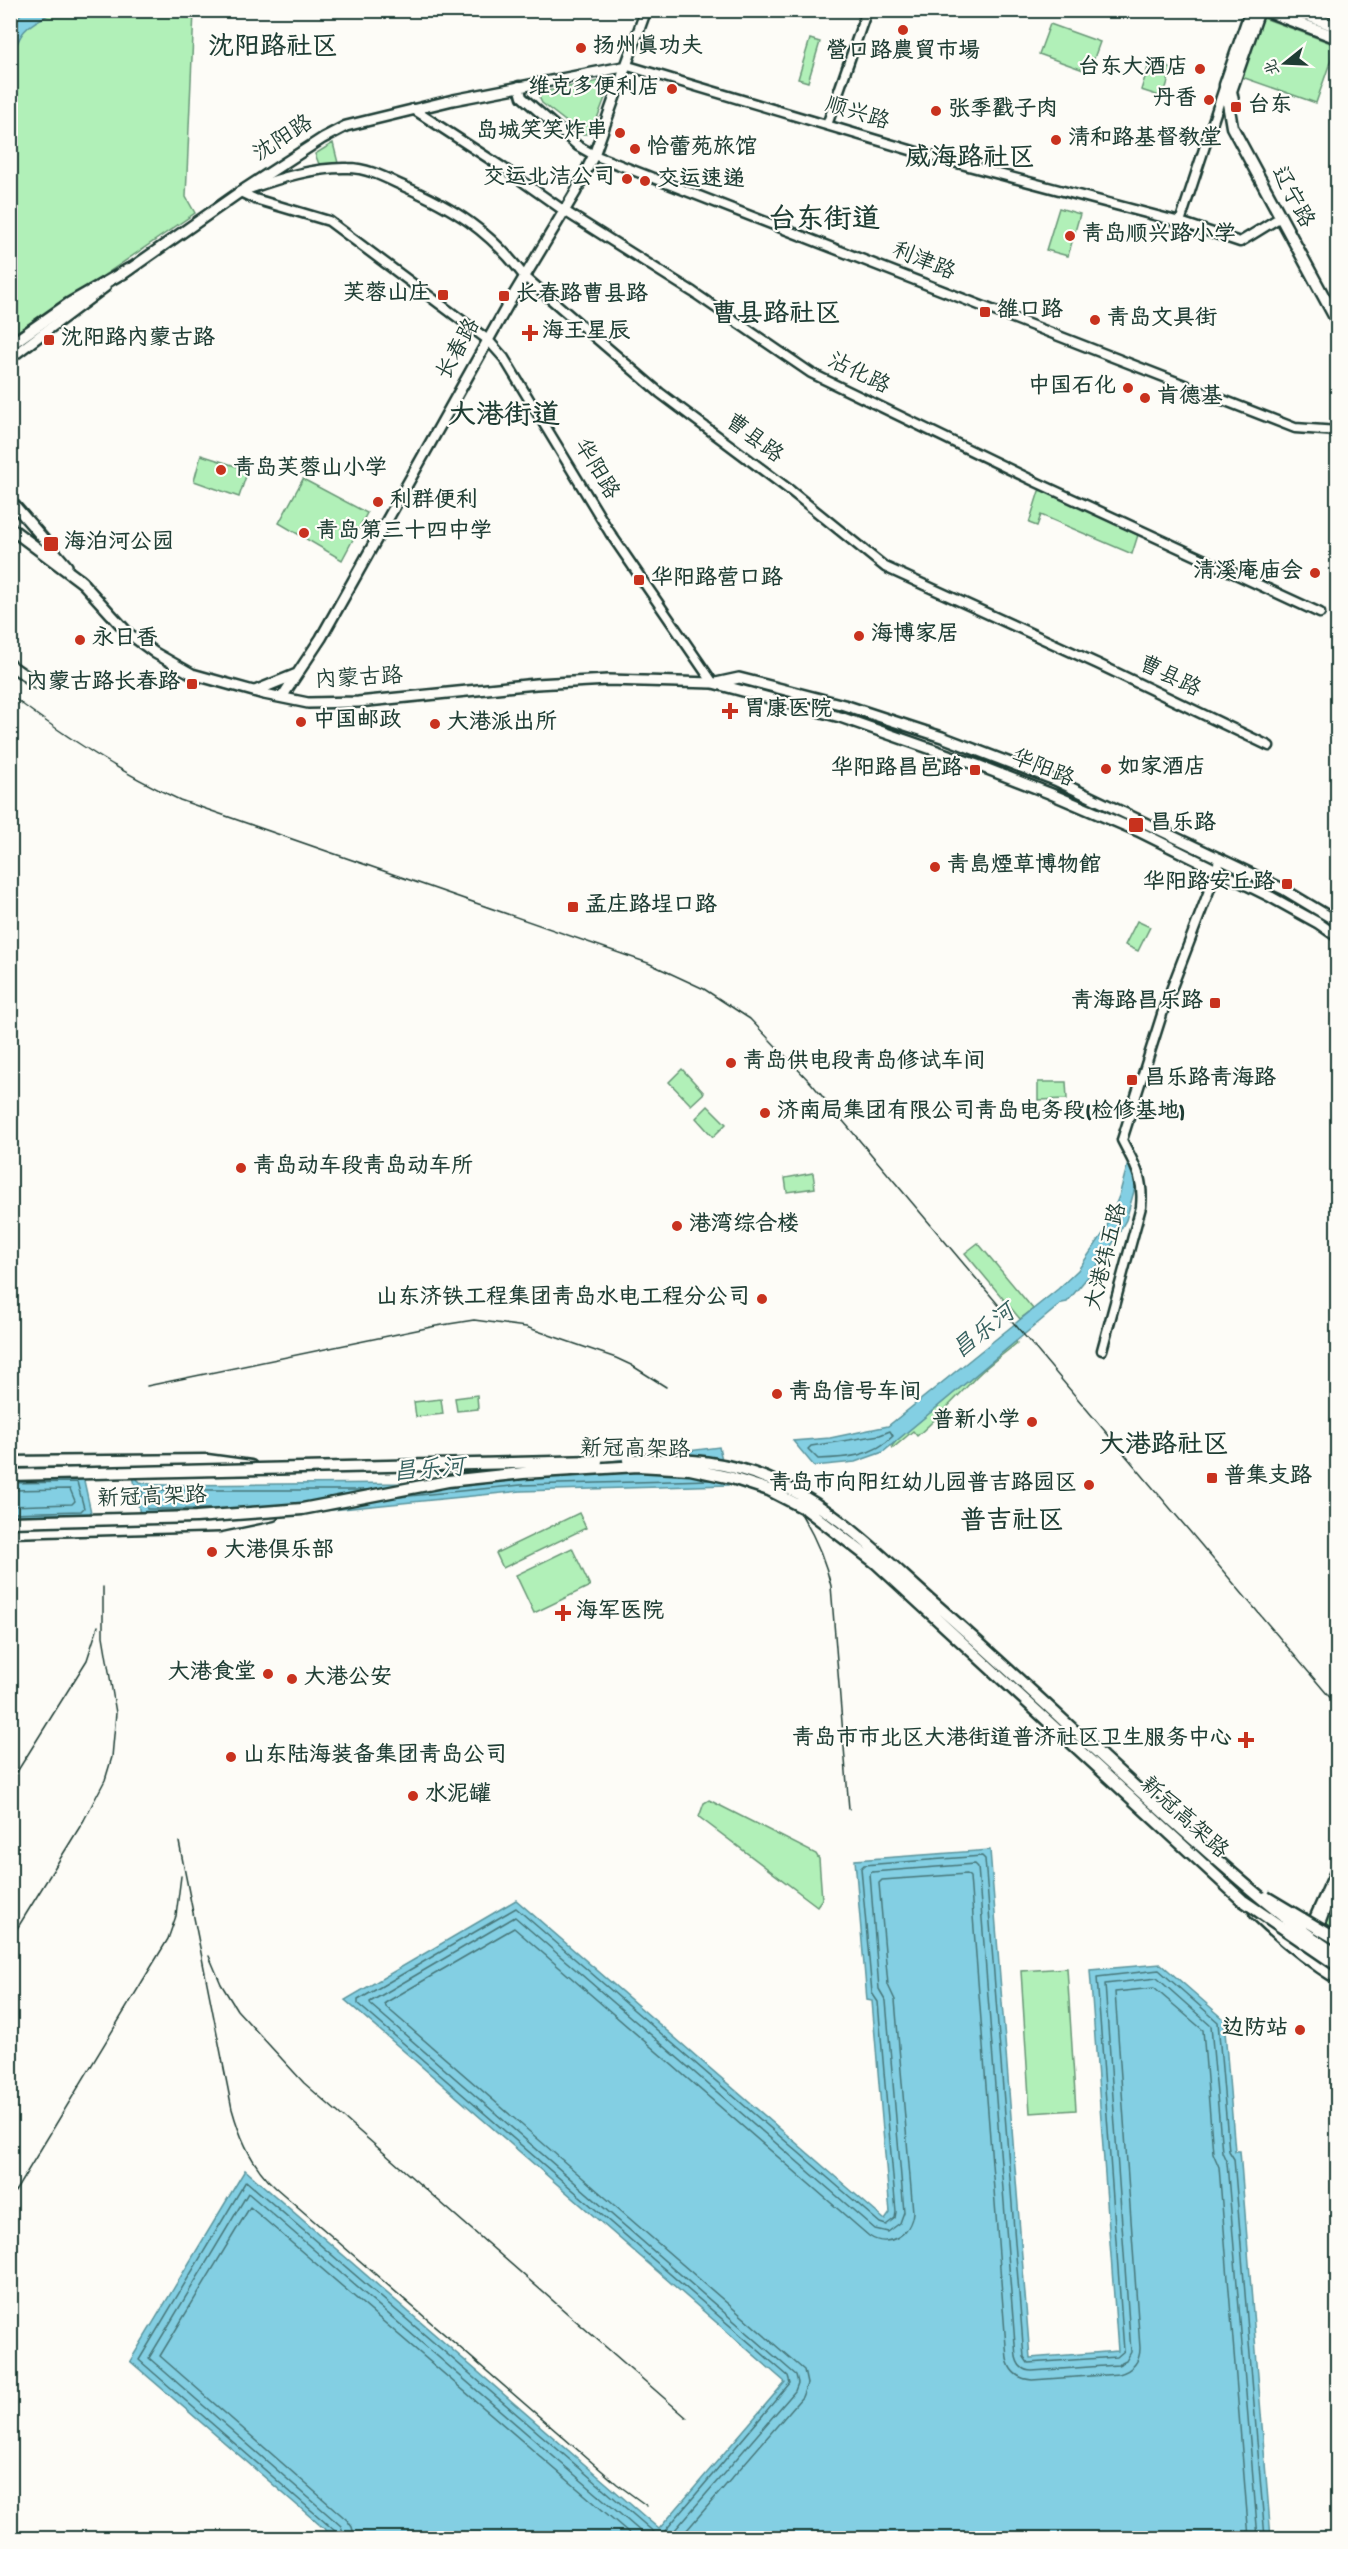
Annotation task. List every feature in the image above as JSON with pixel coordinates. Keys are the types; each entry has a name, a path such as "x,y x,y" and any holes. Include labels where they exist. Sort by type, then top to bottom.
{"main road":[{"name":"长春路","path":"282,697 321,638 488,340 575,194 594,154 628,66 646,10"},
{"path":"1228,88 1251,10"},
{"path":"1228,88 1259,10"},
{"path":"1264,10 1338,38"},
{"path":"1294,10 1338,27"},
{"name":"沈阳路","path":"10,358 129,269 240,192 323,138 346,126 519,86 628,66"},
{"name":"辽宁路","path":"1228,88 1232,127 1279,218 1338,323"},
{"name":"辽宁路","path":"1228,88 1237,126 1338,315"},
{"path":"10,345 69,303 129,269"},
{"name":"内蒙古路","path":"10,500 45,543 128,633 155,653 192,674 255,691 308,703 329,703 546,683 608,680 713,683"},
{"path":"10,528 82,582"},
{"path":"10,664 36,682"},
{"path":"255,691 297,674"},
{"name":"华阳路","path":"713,683 739,678 844,705 920,730 1055,780 1283,889 1338,922"},
{"name":"华阳路","path":"713,683 840,717 1049,793 1128,827 1217,870 1318,922 1338,937"},
{"name":"新冠高架路","path":"10,1475 282,1470 678,1458 737,1468 781,1484 820,1506 857,1534 1239,1881 1286,1920 1338,1955"},
{"path":"10,1462 207,1460 282,1470"},
{"name":"新冠高架路","path":"10,1522 196,1517 302,1509 448,1481 524,1473 638,1466 690,1469 732,1478 769,1490 806,1509 876,1563 1242,1900 1338,1966"},
{"path":"10,1532 220,1526 302,1509"},
{"path":"1239,1881 1338,1941"},
{"path":"1242,1900 1279,1936 1315,1965 1338,1977"},
{"path":"1313,1931 1338,1949"},
{"path":"1305,1954 1338,1977"}],"street":[{"path":"826,124 865,10"},
{"name":"顺兴路","path":"628,66 937,157 1180,222 1240,242 1279,218"},
{"name":"利津路","path":"519,86 522,97 578,146 594,154 1295,428 1338,431"},
{"path":"1180,222 1228,88"},
{"name":"沾化路","path":"413,109 812,372 1036,482 1320,613"},
{"name":"曹县路","path":"240,192 268,182 312,172 341,168 366,170 418,192 464,216 510,258 525,277 660,393 791,490 885,567 1269,746"},
{"name":"华阳路","path":"240,192 264,202 329,221 488,340 504,358 610,533 713,683"},
{"path":"1217,870 1223,860"},
{"name":"大港纬五路","path":"1102,1350 1141,1207 1141,1179 1122,1140 1164,1008 1217,870"},
{"path":"1330,1898 1338,1864"},
{"path":"1305,1954 1338,1876"}],"green space":[{"path":"11,11 194,11 186,197 195,213 11,339"},
{"path":"1261,17 1336,45 1316,103 1239,76"},
{"path":"1050,24 1100,42 1089,72 1039,54"},
{"path":"810,39 820,42 808,82 798,79"},
{"path":"1150,61 1172,69 1163,97 1141,90"},
{"path":"599,81 606,85 608,90 591,134 582,134 542,103 539,97 547,91"},
{"path":"333,143 338,163 319,164 315,154"},
{"path":"1059,208 1080,214 1068,256 1046,250"},
{"path":"201,455 248,470 239,497 194,481"},
{"path":"303,479 367,513 342,560 279,523"},
{"path":"1044,489 1138,535 1132,554 1041,515 1037,526 1029,523 1039,491"},
{"path":"1137,921 1150,927 1138,951 1125,945"},
{"path":"682,1069 704,1093 691,1105 669,1082"},
{"path":"1038,1082 1066,1082 1067,1099 1038,1100"},
{"path":"708,1106 726,1124 713,1137 696,1118"},
{"path":"813,1173 815,1188 787,1192 785,1178"},
{"path":"978,1243 1033,1309 1020,1319 965,1253"},
{"path":"1016,1341 1017,1343 982,1372 917,1436 913,1431 893,1448 897,1440"},
{"path":"477,1395 478,1409 457,1411 455,1398"},
{"path":"441,1399 443,1414 416,1417 414,1402"},
{"path":"579,1513 586,1528 503,1568 496,1553"},
{"path":"572,1548 590,1586 534,1613 516,1575"},
{"path":"709,1800 816,1854 819,1859 822,1899 817,1906 699,1817 704,1803"},
{"path":"1336,1903 1337,1937 1326,1924 1331,1905"},
{"path":"1067,1968 1076,2110 1030,2113 1021,1971"}],"water":[{"path":"23,11 56,11 31,25 21,35 11,64 11,27"},
{"path":"1128,1163 1136,1184 1126,1220 1106,1255 1067,1302 1062,1303 883,1452 855,1462 814,1466 793,1441 830,1438 888,1426 1058,1289 1078,1270 1105,1231 1119,1196"},
{"path":"719,1447 728,1485 521,1491 282,1515 140,1515 133,1475 140,1482 155,1485 410,1483 565,1467"},
{"path":"83,1476 92,1517 11,1519 10,1477"},
{"path":"990,1850 1030,2358 1118,2351 1090,1970 1161,1964 1224,2019 1235,2151 1240,2151 1271,2538 335,2538 130,2361 245,2170 659,2529 785,2382 345,2000 516,1900 885,2220 890,2213 872,2001 867,2000 855,1860"}],"railway":[{"path":"10,695 92,752 135,778 180,800 648,963 704,989 750,1019 811,1083 1338,1707"},
{"path":"10,736 15,742"},
{"path":"147,1386 474,1320 526,1327 616,1358 666,1387"},
{"path":"793,1501 816,1542 831,1586 849,1809"},
{"path":"10,1940 84,1820 105,1780 112,1757 116,1713 103,1636 103,1587"},
{"path":"10,1783 87,1660 98,1626"},
{"path":"179,1842 232,2109 243,2141 254,2162 276,2188 617,2484 647,2506"},
{"path":"10,2200 168,1939 176,1916 181,1876"},
{"path":"209,1956 221,1984 237,2010 304,2083 687,2418"}],"place":[{"name":"營口路農貿市場","path":"903,30"},
{"name":"扬州真功夫","path":"581,48"},
{"name":"台东大酒店","path":"1200,69"},
{"name":"维克多便利店","path":"672,89"},
{"name":"丹香","path":"1209,100"},
{"name":"台东","path":"1236,107"},
{"name":"张季戳子肉","path":"936,111"},
{"name":"岛城笑笑炸串","path":"620,133"},
{"name":"清和路基督教堂","path":"1056,140"},
{"name":"恰蕾苑旅馆","path":"635,149"},
{"name":"交运北洁公司","path":"627,179"},
{"name":"交运速递","path":"645,181"},
{"name":"青岛顺兴路小学","path":"1070,236"},
{"name":"芙蓉山庄","path":"443,295"},
{"name":"长春路曹县路","path":"504,296"},
{"name":"雒口路","path":"985,312"},
{"name":"青岛文具街","path":"1095,320"},
{"name":"海王星辰","path":"530,333"},
{"name":"沈阳路内蒙古路","path":"49,340"},
{"name":"中国石化","path":"1128,388"},
{"name":"肯德基","path":"1145,398"},
{"name":"青岛芙蓉山小学","path":"221,470"},
{"name":"利群便利","path":"378,502"},
{"name":"青岛第三十四中学","path":"304,533"},
{"name":"海泊河公园","path":"51,544"},
{"name":"清溪庵庙会","path":"1315,573"},
{"name":"华阳路营口路","path":"639,580"},
{"name":"海博家居","path":"859,636"},
{"name":"永日香","path":"80,640"},
{"name":"内蒙古路长春路","path":"192,684"},
{"name":"胃康医院","path":"730,711"},
{"name":"中国邮政","path":"301,722"},
{"name":"大港派出所","path":"435,724"},
{"name":"如家酒店","path":"1106,769"},
{"name":"华阳路昌邑路","path":"975,770"},
{"name":"昌乐路","path":"1136,825"},
{"name":"青島煙草博物館","path":"935,867"},
{"name":"华阳路安丘路","path":"1287,884"},
{"name":"孟庄路埕口路","path":"573,907"},
{"name":"青海路昌乐路","path":"1215,1003"},
{"name":"青岛供电段青岛修试车间","path":"731,1063"},
{"name":"昌乐路青海路","path":"1132,1080"},
{"name":"济南局集团有限公司青岛电务段(检修基地)","path":"765,1113"},
{"name":"青岛动车段青岛动车所","path":"241,1168"},
{"name":"港湾综合楼","path":"677,1226"},
{"name":"山东济铁工程集团青岛水电工程分公司","path":"762,1299"},
{"name":"青岛信号车间","path":"777,1394"},
{"name":"普新小学","path":"1032,1422"},
{"name":"普集支路","path":"1212,1478"},
{"name":"青岛市向阳红幼儿园普吉路园区","path":"1089,1485"},
{"name":"大港俱乐部","path":"212,1552"},
{"name":"海军医院","path":"563,1613"},
{"name":"大港食堂","path":"268,1674"},
{"name":"大港公安","path":"292,1679"},
{"name":"青岛市市北区大港街道普济社区卫生服务中心","path":"1246,1740"},
{"name":"山东陆海装备集团青岛公司","path":"231,1757"},
{"name":"水泥罐","path":"413,1796"},
{"name":"边防站","path":"1300,2030"}],"district":[{"name":"沈阳路社区","path":"273,49"},
{"name":"威海路社区","path":"970,160"},
{"name":"台东街道","path":"824,221"},
{"name":"曹县路社区","path":"776,316"},
{"name":"大港街道","path":"504,417"},
{"name":"大港路社区","path":"1164,1447"},
{"name":"普吉社区","path":"1012,1523"}],"water label":[{"name":"昌乐河","path":"985,1333"},
{"name":"昌乐河","path":"429,1472"}]}
